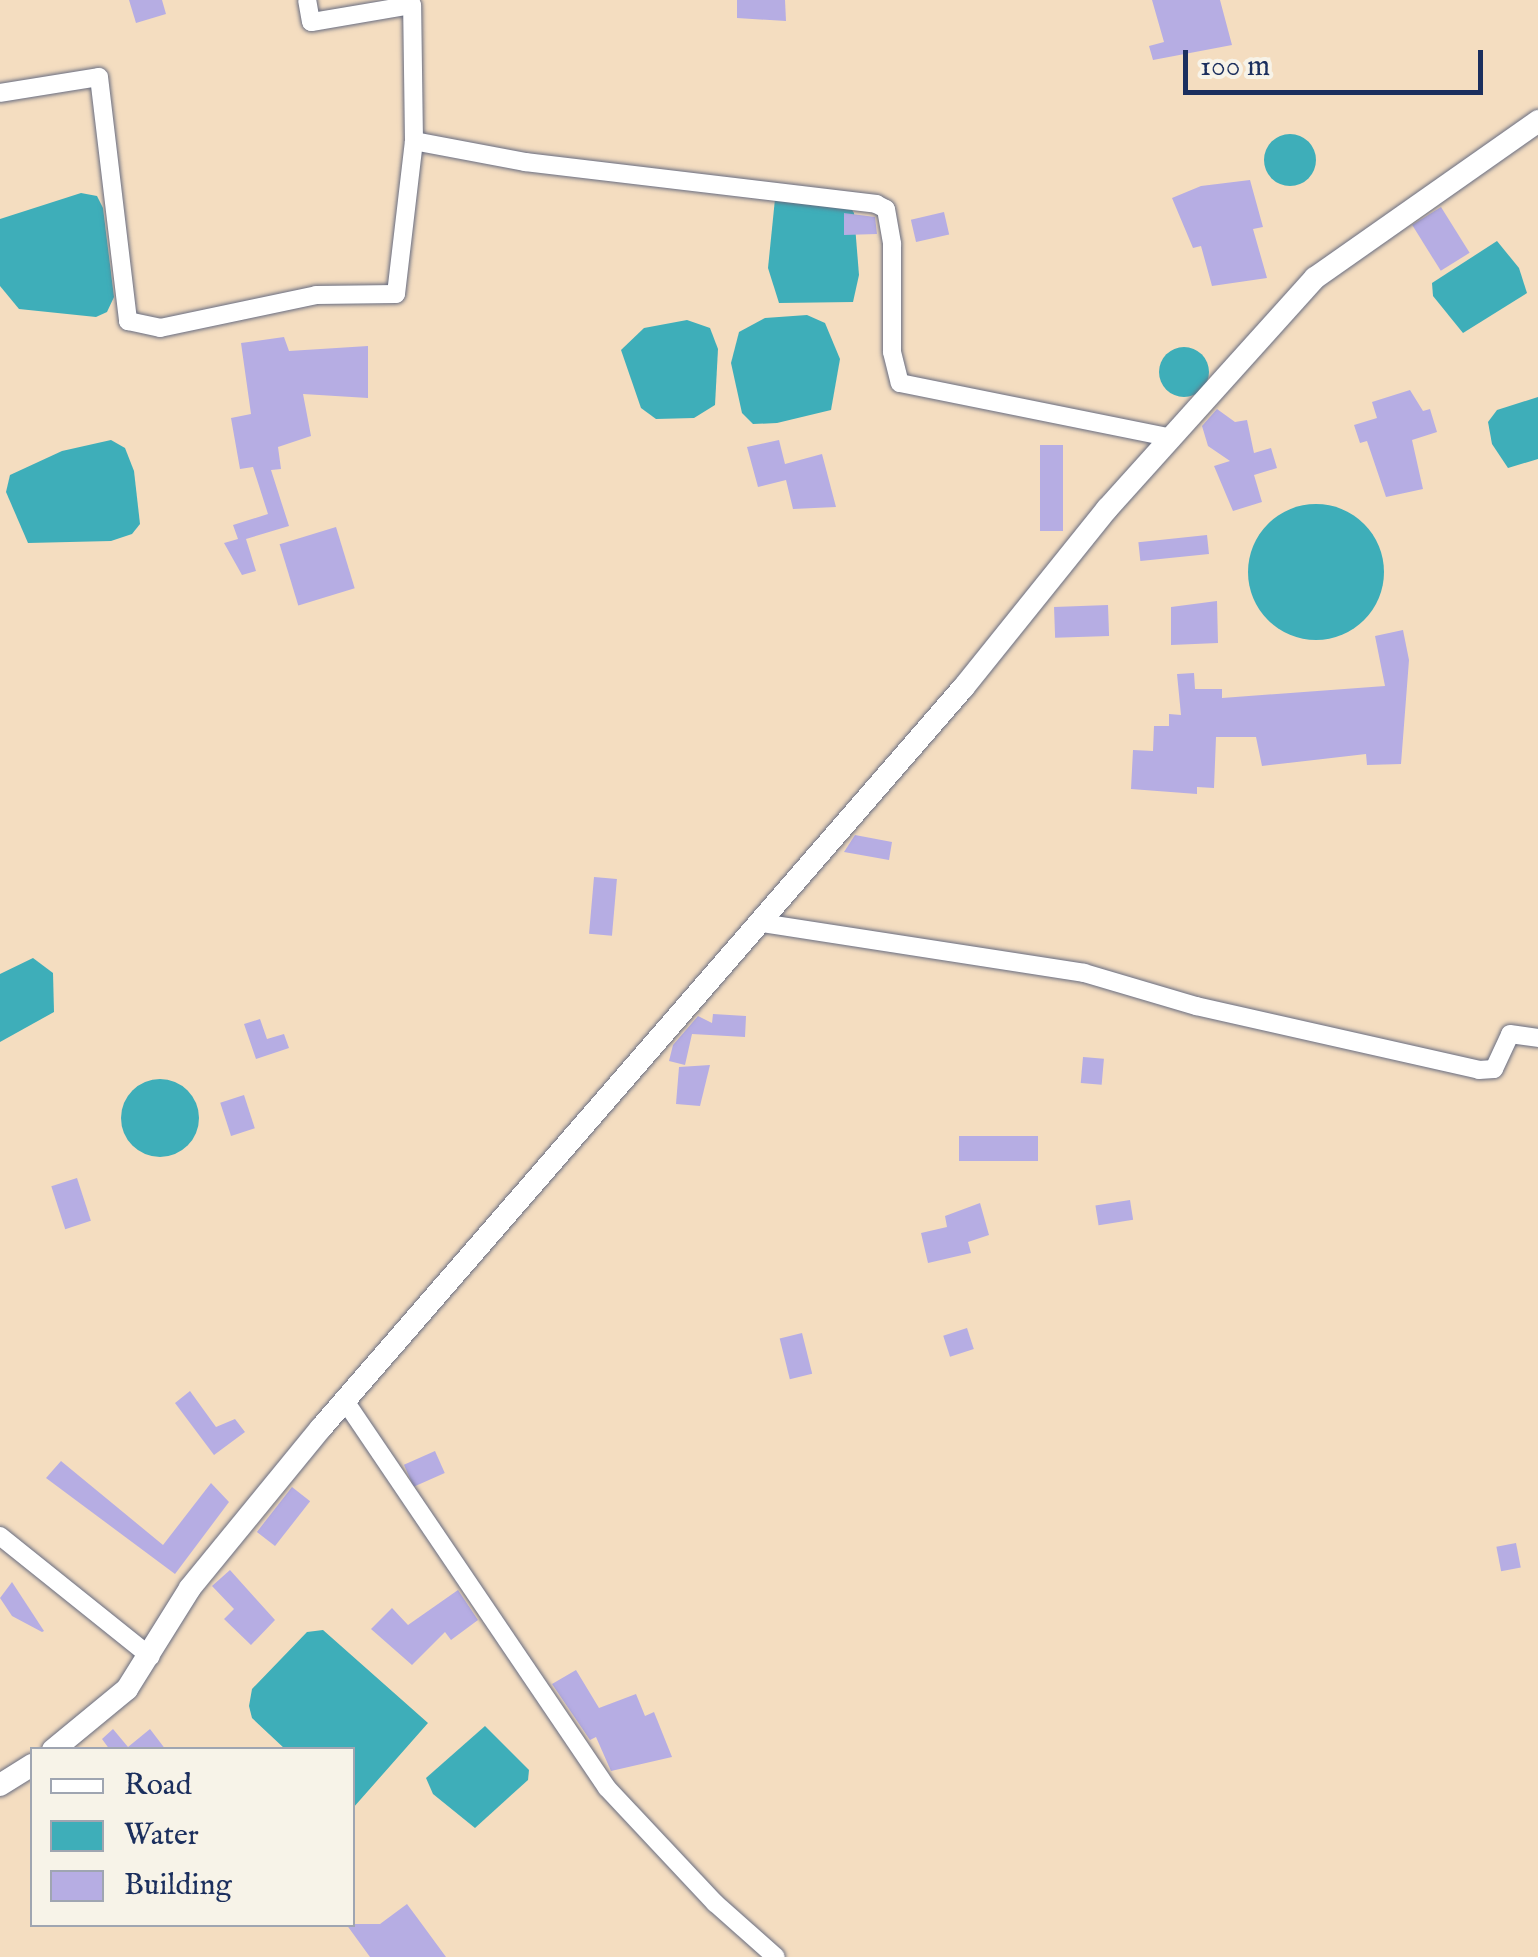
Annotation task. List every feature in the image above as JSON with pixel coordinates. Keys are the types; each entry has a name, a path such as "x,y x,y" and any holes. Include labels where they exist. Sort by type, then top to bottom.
{"street":[{"path":"0,93 99,77 128,321 160,328 316,295 396,294 414,140 412,5 312,22 306,0"},
{"path":"57,1747 127,1689 151,1657 190,1588 345,1402 1315,278 1538,121"},
{"path":"414,140 525,162 876,204 886,210 892,244 892,352 900,383 1173,438"},
{"path":"762,922 1084,973 1196,1006 1478,1070 1494,1069 1510,1034 1538,1038"},
{"path":"345,1402 607,1788 715,1903 776,1957"},
{"path":"0,1536 151,1657"},
{"path":"0,1786 30,1766"}],"water":[{"path":"1290,134 1308,142 1316,160 1308,178 1290,186 1272,178 1264,160 1272,142"},
{"path":"81,193 97,196 103,208 114,297 107,312 96,317 19,309 0,286 0,219"},
{"path":"775,199 850,207 854,213 859,275 853,302 779,303 768,268"},
{"path":"1497,241 1519,268 1527,293 1463,333 1433,296 1432,283"},
{"path":"807,315 825,323 840,359 831,410 777,423 753,424 742,413 731,363 739,332 765,318"},
{"path":"687,320 710,328 718,349 715,405 694,418 656,419 641,408 621,350 644,328"},
{"path":"1184,347 1201,355 1209,372 1201,389 1184,397 1167,389 1159,372 1167,355"},
{"path":"1538,397 1538,459 1508,468 1492,444 1488,422 1497,410"},
{"path":"111,440 125,448 134,471 140,524 132,534 111,541 28,543 6,492 10,475 62,451"},
{"path":"1316,504 1342,509 1364,524 1379,546 1384,572 1379,598 1364,620 1342,635 1316,640 1290,635 1268,620 1253,598 1248,572 1253,546 1268,524 1290,509"},
{"path":"33,958 53,973 54,1012 0,1042 0,974"},
{"path":"160,1079 188,1090 199,1118 188,1146 160,1157 132,1146 121,1118 132,1090"},
{"path":"323,1630 428,1723 355,1806 355,1747 283,1747 252,1718 252,1689 307,1632"},
{"path":"485,1726 529,1770 528,1780 475,1828 433,1794 426,1778"}],"building":[{"path":"129,0 162,0 166,14 136,23"},
{"path":"737,0 785,0 786,21 737,18"},
{"path":"1152,0 1220,0 1232,45 1153,60 1149,46 1164,42"},
{"path":"1250,180 1263,227 1253,229 1267,278 1212,286 1201,246 1193,248 1172,198 1201,186"},
{"path":"1441,207 1470,253 1441,271 1412,225"},
{"path":"944,212 949,234 916,242 911,220"},
{"path":"844,213 875,217 877,234 844,235"},
{"path":"284,337 289,351 368,346 368,398 303,394 311,436 278,447 281,469 271,470 289,526 246,539 256,571 242,575 224,543 238,539 233,525 268,514 253,467 240,469 231,418 251,414 241,343"},
{"path":"1410,390 1423,411 1430,409 1437,432 1412,440 1423,489 1386,497 1367,441 1360,443 1354,425 1377,418 1372,402"},
{"path":"1217,409 1235,422 1247,420 1254,453 1271,448 1277,468 1254,475 1262,502 1233,511 1214,466 1230,461 1208,446 1202,426"},
{"path":"779,440 785,464 822,454 836,507 793,509 786,480 758,487 747,447"},
{"path":"1040,445 1063,445 1063,531 1040,531"},
{"path":"336,527 355,588 298,605 280,544"},
{"path":"1207,535 1209,554 1140,561 1138,542"},
{"path":"1217,601 1218,643 1171,645 1171,607"},
{"path":"1108,605 1109,636 1055,638 1054,607"},
{"path":"1403,630 1409,660 1401,764 1367,765 1366,754 1262,766 1256,737 1216,737 1214,788 1197,787 1197,794 1131,789 1133,750 1153,751 1154,726 1169,726 1169,714 1181,715 1177,674 1194,673 1195,689 1222,689 1222,698 1385,686 1375,636"},
{"path":"855,835 892,842 889,860 844,852"},
{"path":"594,877 617,879 612,936 589,934"},
{"path":"713,1014 746,1016 745,1037 692,1034 685,1065 669,1061 673,1045 698,1016 712,1023"},
{"path":"260,1019 267,1039 284,1034 289,1048 256,1059 244,1024"},
{"path":"1083,1057 1104,1059 1102,1085 1081,1083"},
{"path":"710,1065 700,1106 676,1104 679,1067"},
{"path":"244,1095 255,1128 231,1136 220,1103"},
{"path":"959,1136 1038,1136 1038,1161 959,1161"},
{"path":"77,1178 91,1221 65,1229 51,1186"},
{"path":"1130,1200 1133,1220 1099,1225 1095,1205"},
{"path":"980,1203 989,1235 968,1242 971,1253 928,1263 921,1233 947,1227 945,1216"},
{"path":"967,1328 974,1349 950,1357 943,1336"},
{"path":"802,1333 812,1374 790,1379 780,1339"},
{"path":"190,1391 216,1427 235,1419 245,1432 214,1455 175,1403"},
{"path":"435,1451 445,1473 414,1487 404,1465"},
{"path":"61,1461 163,1545 211,1483 229,1502 175,1574 46,1478"},
{"path":"292,1487 310,1501 275,1546 257,1532"},
{"path":"1516,1543 1521,1568 1501,1571 1496,1547"},
{"path":"230,1570 275,1620 251,1645 224,1619 234,1609 212,1586"},
{"path":"12,1582 44,1631 12,1616 0,1598"},
{"path":"458,1590 478,1620 451,1640 445,1632 412,1665 371,1629 392,1608 408,1625"},
{"path":"576,1670 599,1708 636,1694 645,1716 654,1712 672,1757 611,1771 596,1737 590,1740 552,1684"},
{"path":"113,1729 128,1747 108,1747 102,1739"},
{"path":"150,1729 164,1747 128,1747"},
{"path":"407,1904 446,1957 370,1957 348,1927 380,1924"}]}
